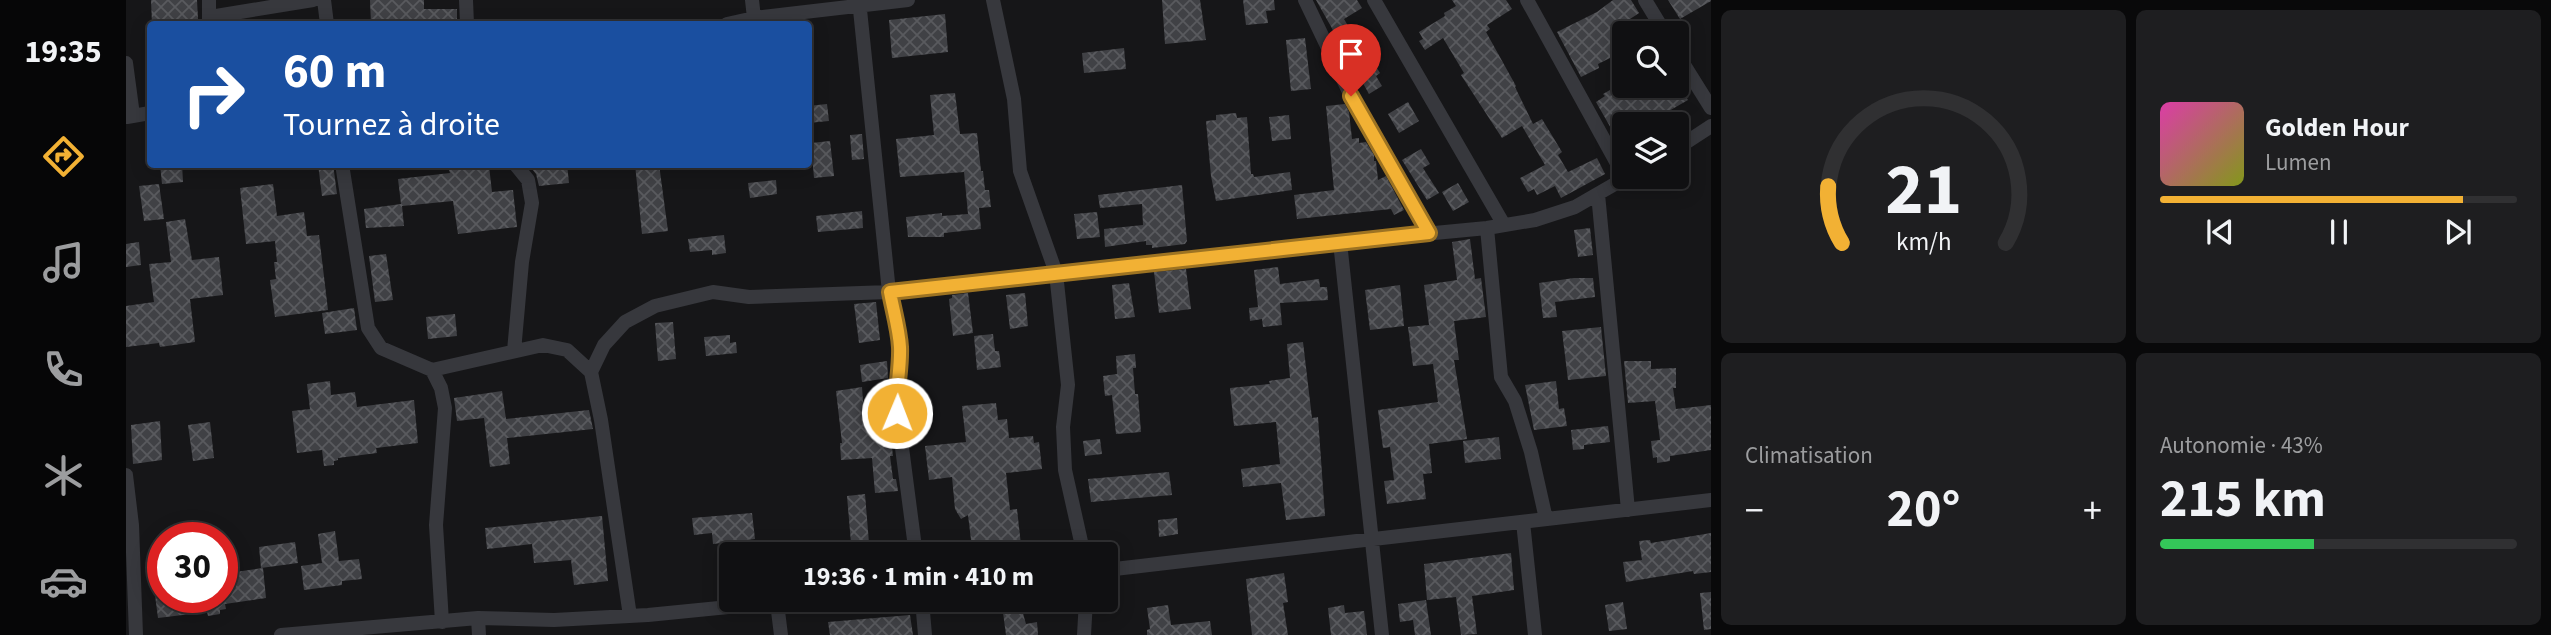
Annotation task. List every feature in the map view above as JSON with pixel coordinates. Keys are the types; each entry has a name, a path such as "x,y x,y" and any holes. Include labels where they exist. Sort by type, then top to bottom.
{"street":[{"path":"209,0 210,20 313,0"},
{"path":"324,0 327,21"},
{"path":"466,0 467,21"},
{"path":"752,0 754,18"},
{"path":"740,21 859,2 908,0"},
{"path":"993,0 1014,99 1020,172 1056,273 1068,385 1063,427 1065,470 1081,542"},
{"path":"1305,0 1351,96 1429,233"},
{"path":"1374,0 1504,225"},
{"path":"1527,0 1612,154"},
{"path":"1645,0 1658,21"},
{"path":"859,2 890,292 900,343 900,369 895,394 914,542"},
{"path":"126,63 130,116"},
{"path":"1689,73 1711,108"},
{"path":"1689,140 1711,126"},
{"path":"343,168 368,328 381,348 432,370 543,345 567,349 591,372 601,420 630,616"},
{"path":"513,351 522,262 532,203 528,180 518,168"},
{"path":"591,372 604,345 625,322 655,306 713,292 749,297 890,292 1487,228 1535,220 1575,207 1612,185"},
{"path":"1598,194 1628,510"},
{"path":"1487,228 1501,377 1515,401 1531,452 1546,519"},
{"path":"1340,242 1382,635"},
{"path":"432,370 442,388 445,408 436,525 442,622"},
{"path":"126,475 136,635"},
{"path":"1118,569 1711,500"},
{"path":"1523,522 1535,635"},
{"path":"281,635 478,618 554,621 719,608"},
{"path":"778,612 781,635"},
{"path":"923,612 925,635"},
{"path":"1084,635 1085,612"},
{"path":"478,618 479,635"}],"building":[{"path":"151,0 197,0 198,19 152,21"},
{"path":"370,0 424,0 424,9 457,9 457,21 371,21"},
{"path":"1162,0 1200,0 1206,40 1165,44"},
{"path":"1243,0 1274,0 1275,10 1266,11 1268,23 1246,25"},
{"path":"1316,0 1357,0 1362,8 1344,19 1370,63 1373,62 1380,73 1376,76 1382,86 1369,94"},
{"path":"1452,0 1506,0 1512,9 1487,25 1490,29 1486,32 1516,86 1533,124 1542,119 1562,152 1558,155 1568,172 1597,158 1605,174 1561,198 1555,186 1537,195 1534,189 1528,192 1520,178 1545,165 1522,126 1502,138 1461,75 1464,73 1443,38 1425,50 1419,41 1423,39 1419,32 1456,6"},
{"path":"1613,0 1631,0 1639,13 1630,19 1631,21 1612,21 1612,57 1598,64 1599,68 1581,77 1557,32 1597,12"},
{"path":"1668,0 1711,0 1711,1 1680,19"},
{"path":"945,14 948,52 892,58 889,20"},
{"path":"1305,38 1311,89 1291,91 1286,40"},
{"path":"1124,48 1126,69 1084,73 1082,53"},
{"path":"1612,89 1612,98 1688,100 1667,112 1612,112 1612,130 1596,102 1605,96 1603,94"},
{"path":"955,93 960,134 977,133 981,171 985,190 989,190 991,207 979,208 981,229 944,233 944,237 908,237 906,217 942,213 942,216 968,214 964,172 900,177 896,139 934,135 930,95"},
{"path":"1408,102 1419,121 1399,133 1388,114"},
{"path":"827,104 829,121 812,123 812,106"},
{"path":"1345,104 1349,112 1352,139 1359,138 1359,143 1366,142 1376,161 1378,180 1386,176 1404,210 1394,215 1391,209 1297,219 1294,195 1334,190 1326,106"},
{"path":"1236,113 1237,118 1247,117 1251,174 1254,177 1290,172 1292,190 1216,201 1206,121 1216,120 1216,115"},
{"path":"1289,115 1291,139 1272,141 1269,117"},
{"path":"862,134 864,159 852,160 850,135"},
{"path":"830,141 834,176 814,178 812,143"},
{"path":"1421,149 1430,164 1423,168 1439,193 1427,200 1402,160"},
{"path":"160,168 182,168 183,182 162,184"},
{"path":"318,168 334,168 337,194 322,196"},
{"path":"489,168 492,192 513,190 517,227 458,234 453,201 402,206 404,226 366,228 364,209 401,204 398,179 450,173 449,170"},
{"path":"531,168 567,168 569,183 539,186"},
{"path":"635,168 660,168 668,231 642,234"},
{"path":"776,180 777,194 750,198 748,183"},
{"path":"1458,183 1469,202 1453,211 1442,192"},
{"path":"159,184 164,219 144,221 139,186"},
{"path":"273,184 277,216 304,212 307,236 319,235 328,310 275,317 270,280 276,279 275,241 246,244 240,188"},
{"path":"1182,185 1187,241 1185,244 1152,248 1152,245 1146,245 1146,241 1105,247 1104,229 1143,225 1142,204 1100,208 1098,195"},
{"path":"862,211 863,228 818,232 816,216"},
{"path":"1097,212 1100,237 1077,239 1074,214"},
{"path":"185,219 192,260 219,257 223,295 190,299 195,342 160,347 159,343 126,347 126,306 154,302 149,264 171,262 166,222"},
{"path":"1590,228 1593,255 1578,257 1574,230"},
{"path":"724,235 726,253 712,255 712,250 690,252 688,239"},
{"path":"1470,239 1475,279 1481,278 1486,317 1454,321 1459,360 1454,360 1467,439 1429,444 1432,473 1423,474 1426,499 1387,504 1384,481 1394,480 1390,447 1383,448 1378,410 1438,402 1433,364 1413,366 1408,327 1429,325 1424,285 1457,280 1452,242"},
{"path":"139,242 141,265 126,267 126,244"},
{"path":"386,254 393,300 375,302 369,256"},
{"path":"1278,267 1280,284 1319,279 1320,287 1327,287 1328,300 1280,303 1282,325 1263,327 1262,319 1250,321 1249,308 1258,307 1254,270"},
{"path":"1186,269 1191,309 1159,313 1154,272"},
{"path":"1593,278 1595,297 1555,302 1557,317 1543,318 1539,283"},
{"path":"1129,283 1135,317 1115,319 1112,285"},
{"path":"1400,285 1404,326 1370,330 1365,290"},
{"path":"968,293 973,333 953,336 949,299 952,295"},
{"path":"1025,293 1028,326 1010,329 1006,295"},
{"path":"876,302 880,340 859,343 854,304"},
{"path":"354,308 357,330 325,334 322,313"},
{"path":"455,314 457,336 428,339 426,317"},
{"path":"673,322 676,359 658,361 655,323"},
{"path":"1601,327 1606,376 1568,380 1562,331"},
{"path":"993,334 1001,367 977,370 974,336"},
{"path":"730,335 730,343 736,342 737,353 706,356 704,337"},
{"path":"1303,342 1312,418 1318,417 1325,516 1286,520 1281,483 1243,487 1241,469 1280,464 1276,422 1234,426 1230,388 1270,384 1269,381 1290,378 1287,344"},
{"path":"1135,354 1135,394 1138,394 1141,432 1116,434 1112,395 1105,396 1103,376 1117,374 1116,356"},
{"path":"887,361 888,378 862,382 860,365"},
{"path":"1624,361 1651,361 1651,369 1676,368 1676,388 1673,388 1676,409 1711,405 1711,450 1670,456 1670,461 1657,463 1657,457 1653,458 1651,441 1660,440 1655,401 1628,403"},
{"path":"330,381 331,395 355,392 357,407 414,400 418,443 376,448 377,453 338,458 334,465 324,466 322,450 297,453 292,411 310,409 307,384"},
{"path":"1556,381 1559,409 1564,408 1567,426 1534,430 1525,385"},
{"path":"862,387 864,415 888,415 893,479 896,479 898,491 875,493 872,458 841,460 842,443 836,391"},
{"path":"502,391 506,419 589,410 593,429 507,438 510,464 490,467 484,418 457,421 454,398"},
{"path":"996,403 998,420 1007,419 1009,438 1033,436 1034,443 1039,442 1042,469 1006,473 1010,510 1017,509 1021,542 971,542 968,515 961,519 955,509 952,477 929,480 925,446 966,442 962,406"},
{"path":"160,421 162,460 133,464 131,425"},
{"path":"210,422 214,458 193,461 188,425"},
{"path":"1608,426 1610,442 1584,445 1584,449 1573,450 1571,430"},
{"path":"1499,437 1501,459 1465,463 1463,441"},
{"path":"1100,439 1102,454 1085,456 1083,441"},
{"path":"1169,472 1172,495 1091,502 1088,479"},
{"path":"865,494 869,542 851,542 847,496"},
{"path":"752,513 755,539 713,544 712,533 694,535 692,518"},
{"path":"602,516 608,581 574,585 571,560 534,563 532,544 487,549 485,528"},
{"path":"1177,518 1178,534 1159,537 1158,520"},
{"path":"335,531 339,561 359,559 362,579 342,581 342,585 304,590 301,566 322,563 318,534"},
{"path":"1711,533 1711,572 1694,574 1693,571 1626,582 1623,562 1642,560 1639,541 1650,540 1651,543"},
{"path":"295,542 298,563 261,568 259,547"},
{"path":"1511,553 1514,590 1472,596 1477,634 1461,635 1456,597 1427,600 1424,564"},
{"path":"263,568 266,598 238,602 238,572"},
{"path":"1284,573 1288,602 1283,603 1288,635 1252,635 1246,579"},
{"path":"1711,592 1711,629 1704,630 1700,593"},
{"path":"1426,600 1431,635 1415,635 1413,620 1400,622 1398,604"},
{"path":"1623,602 1627,629 1609,631 1605,605"},
{"path":"1168,605 1171,625 1210,621 1212,635 1147,635 1147,630 1150,629 1147,608"},
{"path":"1344,605 1345,613 1364,611 1367,635 1331,635 1328,608"},
{"path":"1003,612 1023,612 1026,624 1037,622 1038,635 1006,635"},
{"path":"157,613 199,613 158,618"},
{"path":"910,615 913,635 830,635 828,622"}],"route":[{"path":"897,413 895,394 900,369 900,343 890,292 1429,233 1351,96"}]}
